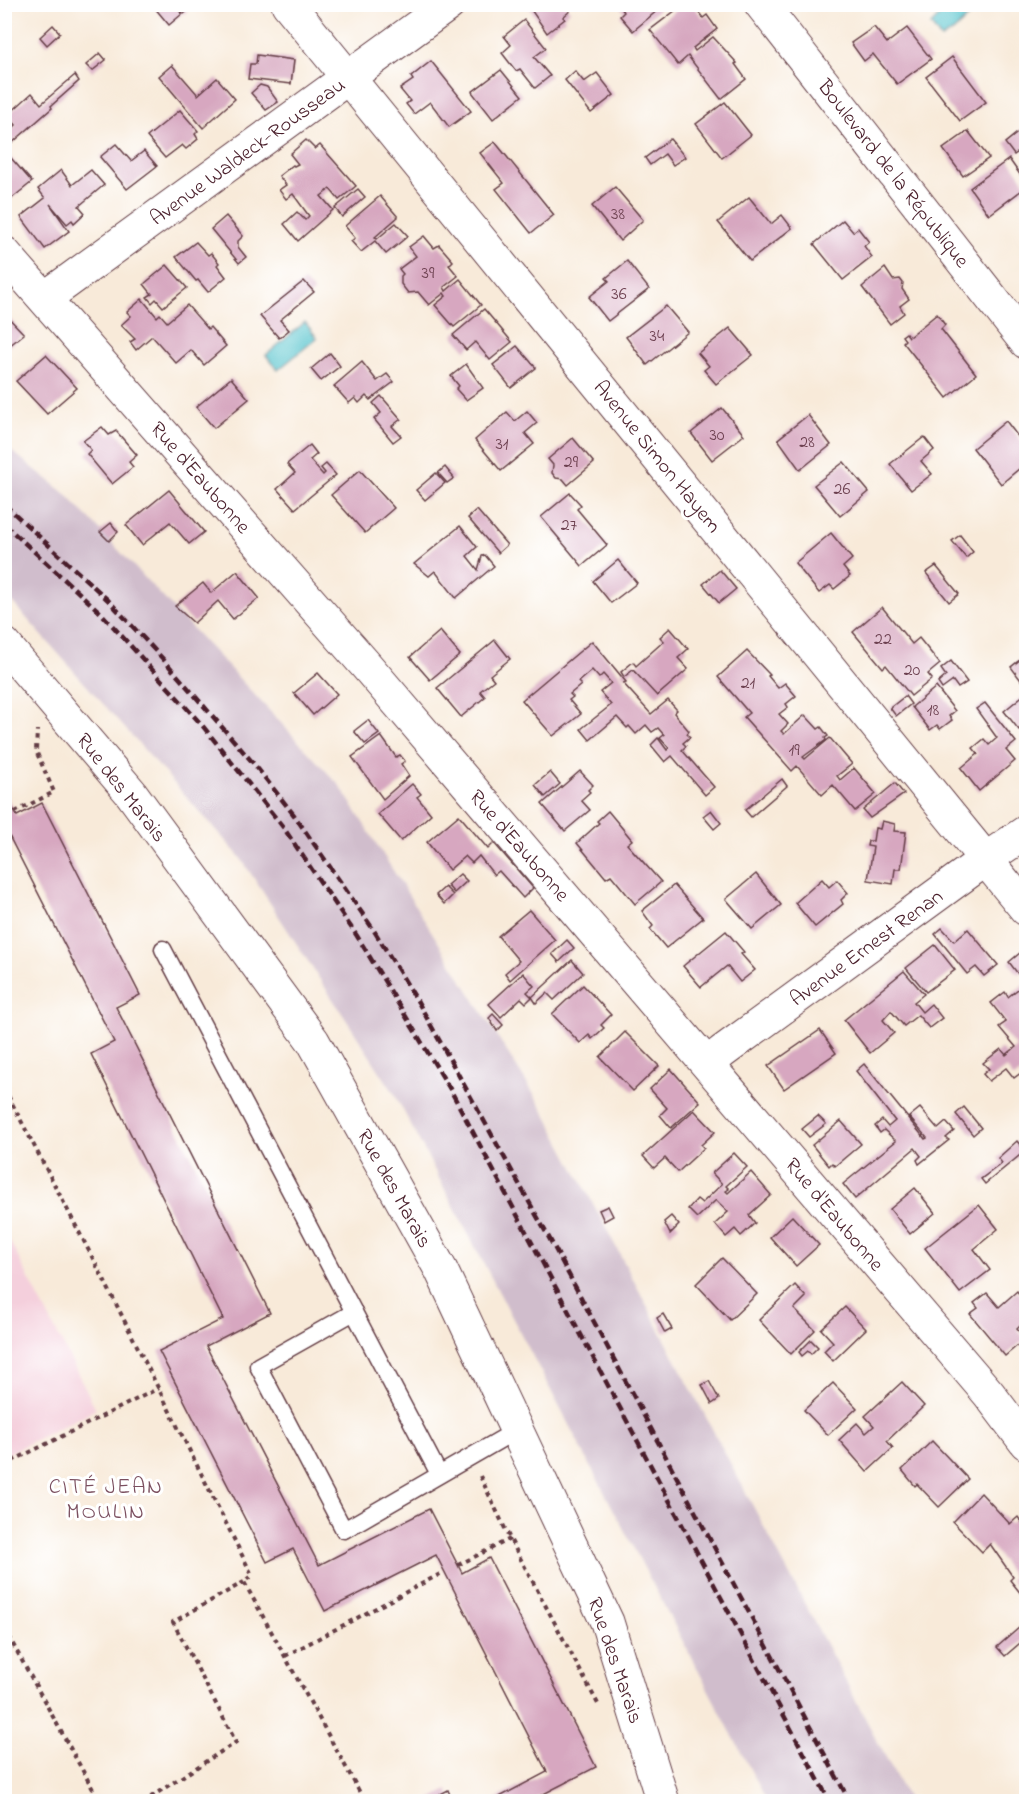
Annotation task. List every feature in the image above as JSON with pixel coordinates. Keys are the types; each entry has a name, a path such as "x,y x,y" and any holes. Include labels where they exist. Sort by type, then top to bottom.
{"street":[{"name":"Avenue Simon Hayem","path":"288,4 1026,909"},
{"name":"Avenue Waldeck-Rousseau","path":"45,298 449,4"},
{"name":"Boulevard de la République","path":"761,4 1026,342"},
{"name":"Rue d'Eaubonne","path":"4,253 364,663 989,1394 1026,1443"},
{"name":"Rue des Marais","path":"4,644 131,793 313,1041 441,1270 607,1622 663,1802"},
{"name":"Avenue Ernest Renan","path":"708,1064 1026,832"}],"lane":[{"path":"163,949 440,1474"},
{"path":"354,1312 258,1366 344,1530 517,1430"}],"path":[{"path":"15,812 54,792 36,751 38,684"},
{"path":"4,1088 159,1388 252,1575 244,1582 173,1622 236,1742 143,1802"},
{"path":"4,1465 159,1388"},
{"path":"470,1457 510,1539 607,1720 635,1715"},
{"path":"458,1564 510,1539"},
{"path":"285,1656 444,1572"},
{"path":"244,1582 364,1800 361,1802"},
{"path":"4,1628 100,1802"}],"shaded area":[{"path":"4,445 65,493 340,786 543,1109 909,1801 767,1801 394,1093 240,857 5,594"},
{"path":"5,1232 96,1409 4,1455"}],"water":[{"path":"957,5 968,17 954,31 941,39 931,25 942,13"},
{"path":"305,322 317,338 278,370 266,355"}],"building":[{"path":"157,4 174,4 182,14 169,25 154,7"},
{"path":"176,4 195,4 184,14"},
{"path":"527,4 565,4 570,11 563,17 565,19 547,33"},
{"path":"618,4 665,4 633,31 620,16 624,12"},
{"path":"684,4 692,4 703,18 707,15 717,29 693,48 695,51 713,37 737,63 735,64 746,79 721,99 688,56 678,65 650,30"},
{"path":"524,20 546,48 534,57 550,76 535,88 520,69 516,71 502,53 511,45 504,36"},
{"path":"53,25 60,33 47,45 40,37"},
{"path":"874,27 887,43 907,28 931,59 897,84 873,54 864,61 851,43"},
{"path":"100,53 106,60 92,71 86,65"},
{"path":"257,55 294,60 291,84 248,79 250,64 256,64"},
{"path":"952,57 986,102 960,121 926,77"},
{"path":"431,61 471,111 449,127 430,102 414,114 406,104 410,101 400,89 413,80 411,77"},
{"path":"172,65 198,95 217,78 235,99 203,128 159,76"},
{"path":"501,70 522,96 493,119 472,92"},
{"path":"575,71 584,82 597,73 614,95 591,113 565,80"},
{"path":"75,75 79,81 4,150 4,118 13,128 16,125 8,115 32,93 41,104"},
{"path":"260,85 267,87 278,102 266,110 251,93"},
{"path":"725,102 751,135 722,158 696,124"},
{"path":"180,110 198,131 195,134 198,139 186,149 182,145 165,158 147,137"},
{"path":"1026,126 1026,146 1014,155 1005,143"},
{"path":"968,131 989,158 963,176 943,149"},
{"path":"670,139 685,157 673,165 665,154 650,165 645,158"},
{"path":"306,140 315,149 320,145 356,186 339,200 330,189 321,196 333,210 298,241 284,224 297,212 305,220 309,216 293,194 286,199 279,190 286,185 279,176 293,165 298,164 290,154"},
{"path":"495,142 554,215 531,233 496,189 504,183 480,153"},
{"path":"116,144 131,161 144,151 157,166 127,189 100,157"},
{"path":"4,150 32,182 6,203 4,201"},
{"path":"1009,159 1026,183 1026,187 989,215 970,188"},
{"path":"61,170 72,185 91,170 104,185 79,206 85,213 74,223 72,220 67,224 50,204 69,231 45,249 21,217 45,198 38,189"},
{"path":"615,187 643,220 620,241 592,206"},
{"path":"358,189 365,197 342,217 335,208"},
{"path":"380,196 398,217 375,237 377,239 396,223 408,236 386,254 375,241 361,252 351,241 355,238 345,226"},
{"path":"749,197 771,224 782,215 792,228 750,261 718,222"},
{"path":"226,216 243,236 238,241 238,247 246,257 239,263 211,229"},
{"path":"843,220 853,232 858,228 869,242 864,246 872,257 843,280 814,244"},
{"path":"424,236 434,248 439,245 453,261 449,265 458,276 444,287 446,291 460,279 481,305 454,327 435,305 446,296 444,293 429,305 418,292 408,293 401,284 403,274 399,269 416,256 409,247"},
{"path":"196,242 208,255 211,253 226,277 208,292 176,257"},
{"path":"627,261 649,289 608,321 589,297 609,281 606,278"},
{"path":"167,265 187,288 163,307 156,299 152,303 147,297 152,294 144,284"},
{"path":"885,268 893,280 900,279 903,283 902,289 909,299 900,306 904,313 890,324 862,287"},
{"path":"304,281 314,292 280,320 289,330 279,338 260,316"},
{"path":"142,299 157,317 160,314 167,322 187,305 226,346 204,365 191,350 176,363 152,336 136,350 130,342 135,339 121,325 131,316 127,312"},
{"path":"666,306 688,332 647,365 626,337"},
{"path":"484,309 512,342 490,360 475,342 466,350 453,335"},
{"path":"4,313 24,334 4,350"},
{"path":"937,314 945,325 941,329 976,374 947,398 903,342 905,340 902,336 906,333 909,337"},
{"path":"730,328 753,355 716,384 704,370 709,366 698,353"},
{"path":"517,346 536,368 511,388 493,365"},
{"path":"330,353 340,366 321,381 311,369"},
{"path":"46,355 77,388 47,414 16,381"},
{"path":"362,362 377,381 387,374 394,382 370,400 366,396 359,403 355,398 349,403 334,386"},
{"path":"466,364 483,388 466,400 456,389 459,386 451,376"},
{"path":"231,378 249,399 214,428 196,407"},
{"path":"381,396 401,419 392,426 401,436 393,442 374,419 381,413 373,403"},
{"path":"722,408 744,435 712,460 691,433"},
{"path":"527,411 537,423 525,433 534,444 501,471 475,440 507,412 515,421"},
{"path":"808,415 831,445 800,470 778,439"},
{"path":"1006,421 1026,447 1026,463 1001,484 973,448"},
{"path":"102,427 109,435 116,431 137,455 129,462 133,467 112,484 87,454 91,450 83,441"},
{"path":"924,437 934,450 921,461 932,474 911,490 890,464"},
{"path":"573,438 594,463 568,485 552,473 553,465 548,459"},
{"path":"310,445 317,454 310,460 323,475 325,473 321,468 326,464 336,475 295,509 277,489 295,473 287,464"},
{"path":"844,462 869,492 840,516 814,485"},
{"path":"445,467 454,478 447,483 438,473"},
{"path":"360,470 394,508 365,533 331,495"},
{"path":"436,473 445,483 425,500 416,490"},
{"path":"169,490 204,532 189,544 170,522 142,545 126,525"},
{"path":"570,493 581,505 577,509 607,545 582,566 541,517"},
{"path":"477,510 507,545 498,553 468,518"},
{"path":"111,523 118,532 109,541 100,532"},
{"path":"460,526 477,547 467,556 478,570 482,556 485,555 494,566 456,598 435,571 429,576 414,564"},
{"path":"831,533 852,559 843,567 850,576 834,589 830,585 819,593 795,563"},
{"path":"960,535 973,552 966,558 952,541"},
{"path":"618,560 637,583 611,603 593,581"},
{"path":"936,566 959,594 949,602 926,573"},
{"path":"720,570 736,589 719,603 703,584"},
{"path":"237,571 259,598 233,619 218,601 194,623 175,606 203,583 211,593"},
{"path":"882,607 912,644 919,638 940,664 928,674 932,679 911,696 886,665 883,668 853,632"},
{"path":"670,628 688,649 678,658 688,669 657,696 633,670 624,677 621,672 633,662 636,666 664,641 660,637"},
{"path":"440,631 460,655 430,680 410,657"},
{"path":"495,640 510,659 490,675 494,680 480,691 485,697 461,717 437,688"},
{"path":"592,641 626,682 623,683 651,714 668,700 677,710 674,713 689,731 687,734 690,737 683,743 686,746 682,750 714,787 705,795 672,756 665,762 651,745 658,738 667,750 669,748 660,738 664,735 658,728 652,732 646,725 636,734 617,717 590,740 581,729 611,705 600,692 611,683 603,674 599,678 592,670 578,682 581,685 570,694 573,697 569,700 581,714 553,736 522,700"},
{"path":"747,651 770,675 768,676 778,688 785,683 796,696 779,714 788,724 781,731 784,734 805,715 818,729 821,727 828,736 803,757 805,759 830,738 852,764 837,776 840,780 854,768 876,794 855,811 833,785 822,795 797,766 792,771 744,717 749,713 718,677"},
{"path":"1026,655 1026,687 1011,667"},
{"path":"951,661 967,682 958,688 953,681 942,689 938,683 946,676 941,669"},
{"path":"318,673 337,694 313,715 294,693"},
{"path":"936,687 955,711 949,716 952,720 940,729 937,725 930,730 912,707"},
{"path":"1026,693 1026,724 1019,730 1004,711"},
{"path":"905,696 911,704 896,716 890,708"},
{"path":"985,703 1016,742 1006,750 1015,761 979,791 961,768 978,754 973,748 984,739 989,745 997,738 976,709"},
{"path":"368,720 379,734 365,744 354,731"},
{"path":"381,736 396,757 400,755 405,761 401,764 409,776 383,799 352,757"},
{"path":"580,771 593,785 588,790 590,792 581,800 590,810 565,831 542,804"},
{"path":"550,772 560,784 545,797 535,785"},
{"path":"782,779 787,786 751,817 745,810"},
{"path":"895,783 904,794 870,818 863,810"},
{"path":"412,784 421,794 417,797 431,814 401,841 378,814"},
{"path":"4,792 17,816 42,803 140,995 116,1007 270,1313 206,1346 319,1565 429,1509 462,1573 489,1558 596,1767 528,1802 490,1802 547,1772 436,1555 325,1611 293,1549 267,1562 159,1351 223,1319 91,1054 114,1042 4,826"},
{"path":"711,810 721,823 714,829 703,816"},
{"path":"608,811 632,840 627,844 661,882 635,904 611,875 606,878 577,843 599,823 597,821"},
{"path":"459,815 488,849 494,843 533,888 523,898 499,871 494,875 479,856 472,863 465,856 449,870 427,842"},
{"path":"882,821 895,824 894,831 906,832 901,869 895,869 893,884 868,880 873,847 867,846 868,841 873,841 875,828 880,829"},
{"path":"460,874 467,881 454,893 447,885"},
{"path":"756,874 781,905 752,929 726,899"},
{"path":"822,879 829,887 837,880 848,893 841,900 843,904 815,927 795,903"},
{"path":"674,885 703,918 666,948 650,929 653,926 642,911"},
{"path":"445,887 453,895 444,904 436,895"},
{"path":"529,910 555,940 510,980 505,973 519,961 498,936"},
{"path":"942,928 954,941 968,929 998,965 984,976 976,967 967,974 935,934"},
{"path":"726,931 744,952 741,954 755,970 740,982 727,966 701,987 683,966"},
{"path":"567,940 574,948 559,962 552,954"},
{"path":"935,945 955,970 926,992 906,968"},
{"path":"1026,948 1026,967 1018,974 1009,962"},
{"path":"572,960 583,973 554,1000 547,993 536,1003 532,997"},
{"path":"904,971 924,994 914,1002 922,1012 931,1004 942,1018 929,1028 918,1015 904,1026 891,1011 883,1020 894,1033 870,1053 844,1020"},
{"path":"523,973 534,986 527,992 532,997 526,1003 521,998 501,1017 489,1004"},
{"path":"583,985 611,1015 601,1025 604,1028 592,1039 589,1035 580,1043 552,1014"},
{"path":"1023,985 1026,990 1026,1069 1014,1078 1006,1068 989,1081 983,1074 989,1069 983,1063 1001,1049 1006,1055 1016,1047 999,1027 1006,1022 991,1003 1005,992 1008,997"},
{"path":"493,1014 503,1025 497,1031 489,1018"},
{"path":"820,1030 836,1053 784,1089 768,1066"},
{"path":"625,1032 659,1066 633,1091 600,1057"},
{"path":"864,1064 925,1139 927,1138 909,1117 920,1108 938,1129 946,1122 954,1131 946,1138 949,1140 919,1164 917,1160 921,1156 915,1148 855,1199 843,1184 896,1141 884,1130 880,1133 875,1126 882,1120 888,1127 895,1121 856,1071"},
{"path":"671,1069 700,1102 671,1128 660,1115 667,1108 650,1089"},
{"path":"964,1107 981,1128 973,1135 956,1114"},
{"path":"694,1110 715,1132 701,1145 704,1148 678,1172 665,1158 654,1168 643,1156"},
{"path":"818,1116 826,1124 809,1137 802,1129"},
{"path":"841,1121 861,1144 835,1166 832,1163 829,1166 812,1145"},
{"path":"1017,1141 1025,1151 985,1184 981,1179 1002,1163 998,1158"},
{"path":"734,1153 747,1167 726,1186 729,1189 726,1191 728,1193 751,1172 771,1195 749,1215 755,1223 741,1236 735,1229 726,1237 715,1224 728,1212 716,1200 697,1218 688,1209 697,1199 702,1203 722,1184 712,1173"},
{"path":"915,1188 935,1213 910,1234 890,1209"},
{"path":"979,1205 998,1229 974,1249 990,1270 960,1293 925,1248"},
{"path":"608,1206 613,1216 604,1221 599,1210"},
{"path":"671,1216 679,1225 670,1234 664,1222"},
{"path":"792,1216 819,1245 796,1266 770,1237"},
{"path":"722,1258 757,1294 730,1320 696,1284"},
{"path":"795,1285 806,1297 794,1309 815,1330 791,1354 759,1320"},
{"path":"1017,1291 1026,1303 1026,1320 1017,1329 1025,1339 1005,1356 970,1314 978,1308 974,1303 987,1293 999,1307"},
{"path":"845,1307 866,1329 833,1361 824,1351 833,1342 821,1329"},
{"path":"663,1314 672,1329 665,1333 657,1318"},
{"path":"811,1340 818,1347 811,1354 808,1351 802,1356 799,1352"},
{"path":"709,1381 719,1399 712,1404 702,1385"},
{"path":"902,1382 924,1406 887,1441 893,1448 867,1472 839,1440 857,1423 866,1433 874,1426 865,1416"},
{"path":"833,1383 857,1408 828,1435 804,1410"},
{"path":"932,1441 968,1479 939,1507 917,1484 915,1486 902,1470"},
{"path":"981,1493 1010,1524 1018,1517 1026,1528 1026,1600 1010,1580 1013,1577 990,1544 982,1552 953,1522"},
{"path":"1020,1627 1026,1634 1026,1638 1005,1656 997,1647"},
{"path":"448,1790 453,1802 426,1802"}],"railway":[{"path":"4,504 108,600 163,659 254,764 294,815 373,929 418,1002 553,1245 850,1802"},
{"path":"4,524 101,613 202,725 283,827 357,936 450,1089 830,1802"}],"district":[{"name":"CITÉ JEAN MOULIN","path":"106,1498"}]}
